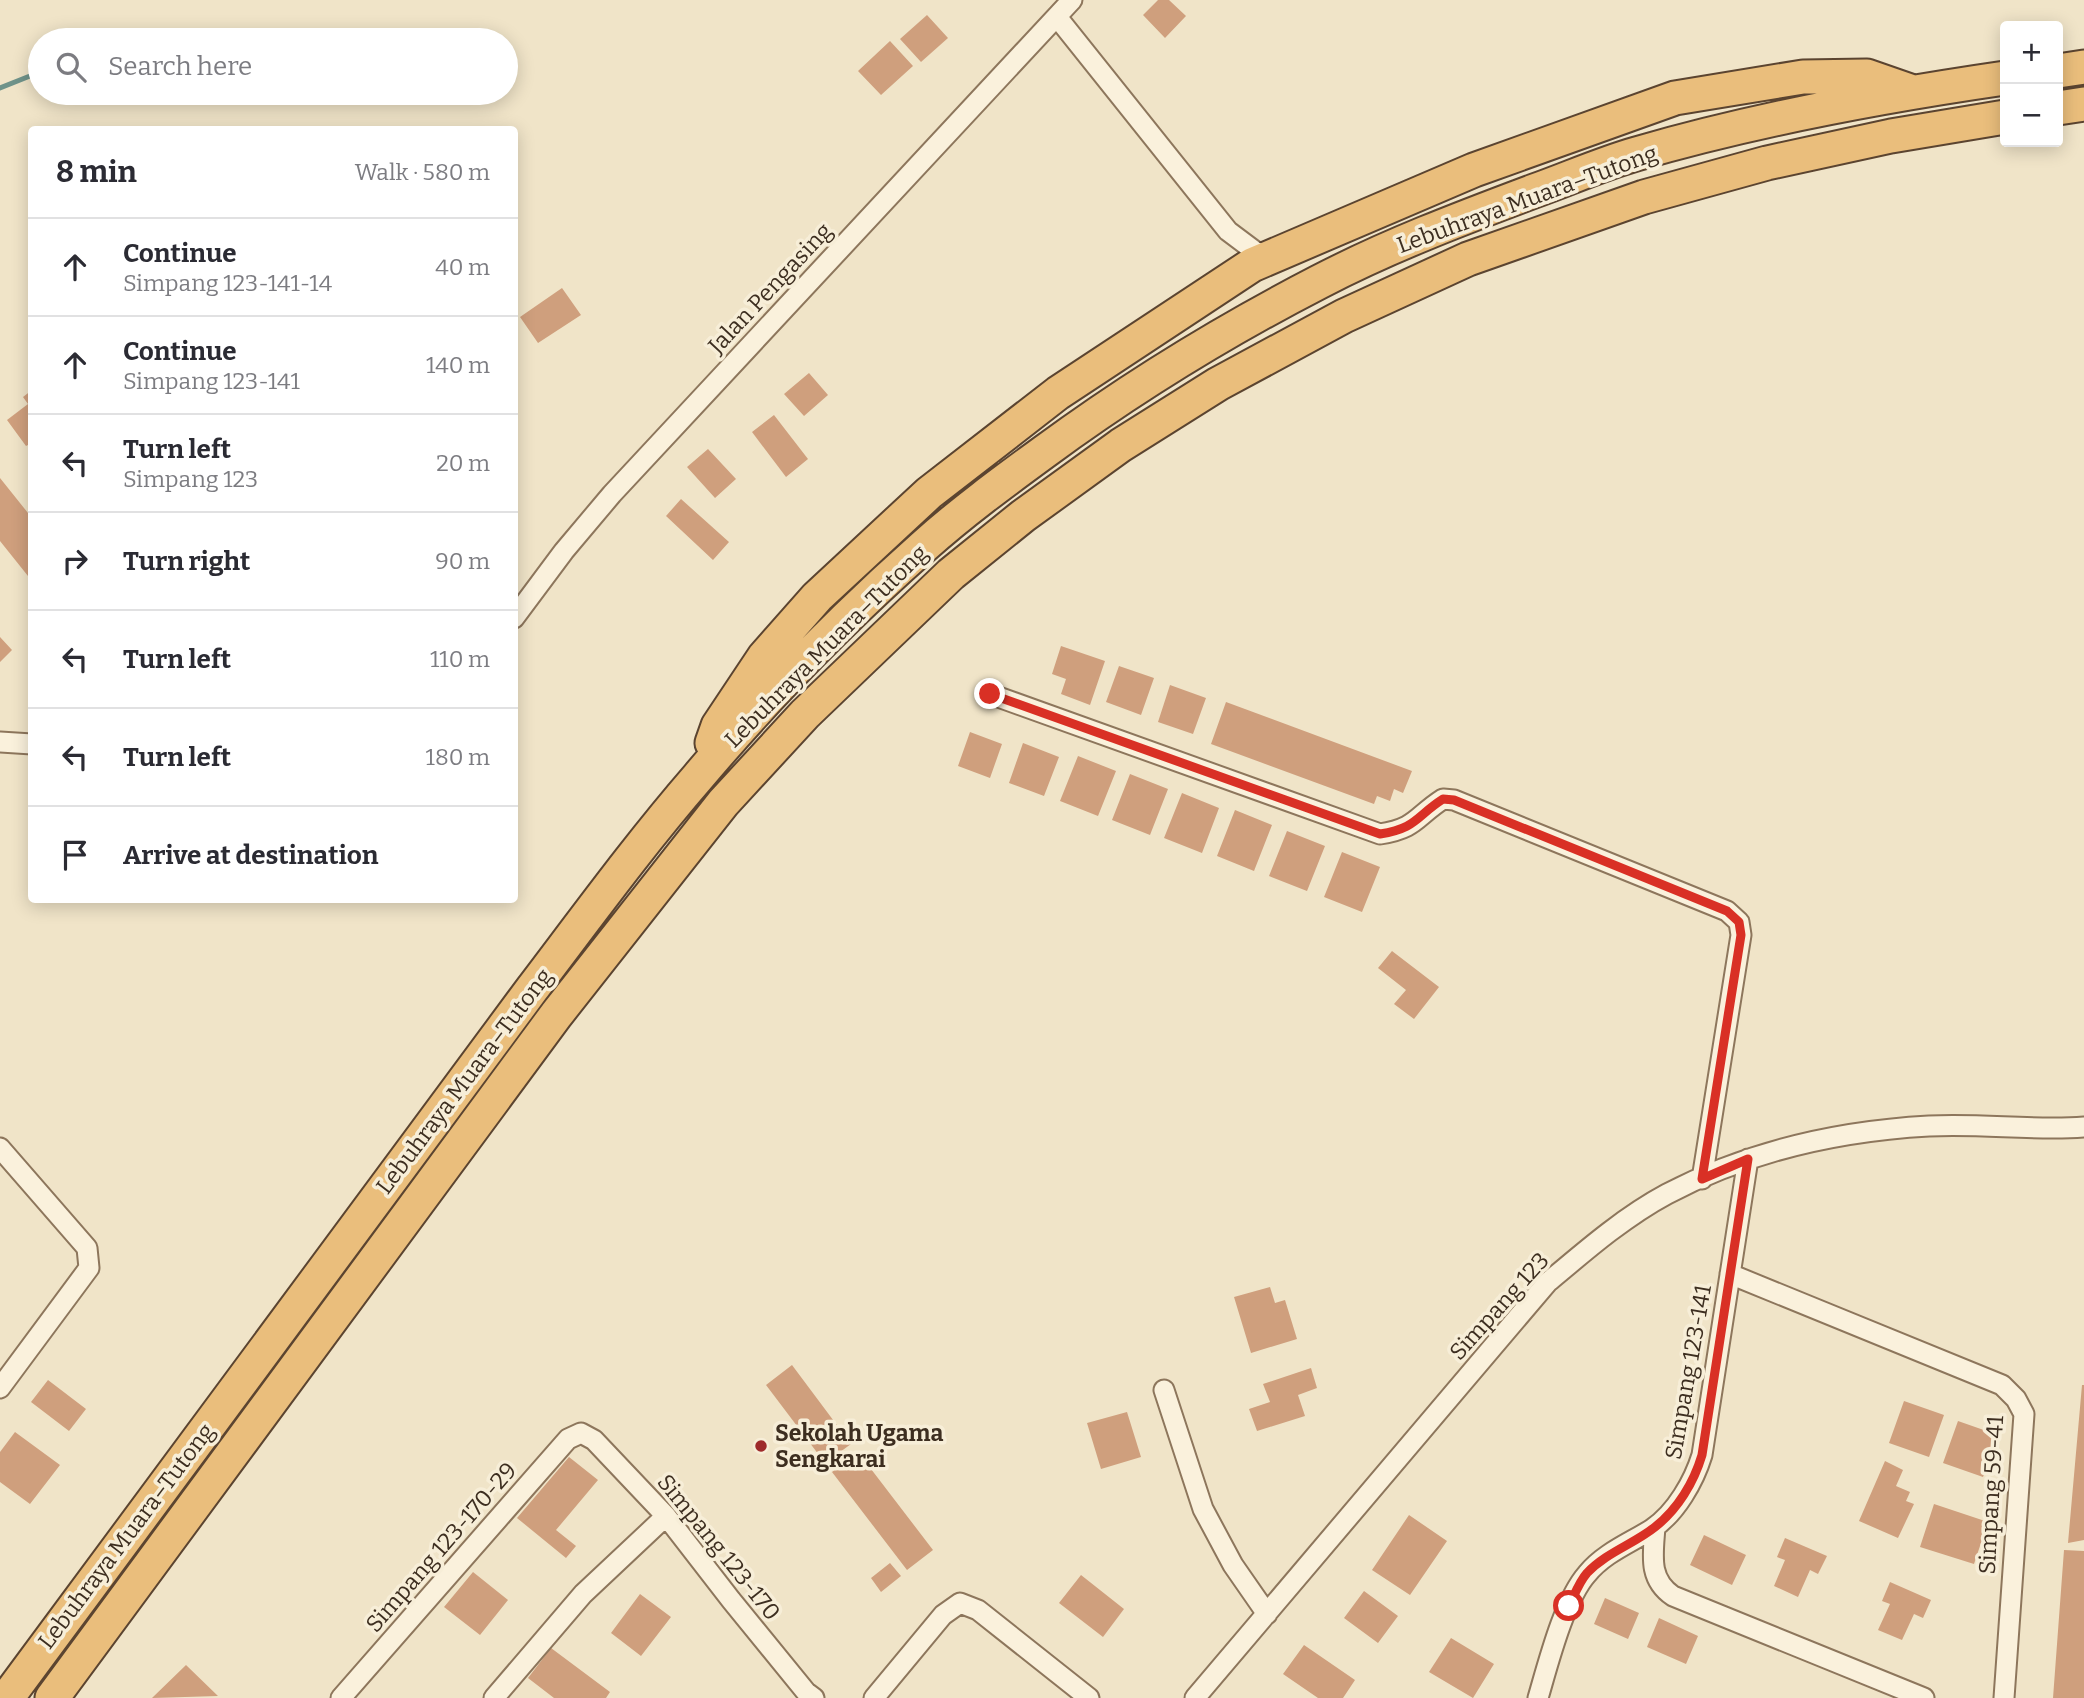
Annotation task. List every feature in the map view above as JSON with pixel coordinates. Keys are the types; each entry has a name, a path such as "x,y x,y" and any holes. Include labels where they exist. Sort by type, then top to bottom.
{"highway":[{"path":"2063,70 2084,67"},
{"path":"705,769 718,726 764,657 817,597 929,493 1058,393 1252,265 1474,170 1675,98 1816,77 1867,76 1913,92"},
{"name":"Lebuhraya Muara–Tutong","path":"7,1698 532,989 705,769 776,690 925,545 1000,484 1097,413 1196,350 1322,280 1452,221 1633,155 1759,124 1913,92 2000,79"},
{"path":"2063,107 2084,104"},
{"name":"Lebuhraya Muara–Tutong","path":"52,1698 556,1015 723,803 805,714 951,574 1023,516 1121,445 1218,384 1343,316 1468,259 1644,197 1767,163 1891,136 2000,118"}],"street":[{"name":"Jalan Pengasing","path":"518,613 564,551 612,494 1072,0"},
{"path":"1057,17 1228,231 1256,252 1274,255"},
{"path":"1228,231 1233,250 1232,278"},
{"path":"990,694 1380,834 1401,831 1443,799 1454,800 1727,911 1739,922 1741,935 1702,1179"},
{"path":"0,742 28,744"},
{"name":"Simpang 123","path":"1195,1698 1547,1283 1609,1232 1667,1194 1748,1159 1816,1140 1930,1126 2082,1128"},
{"path":"0,1148 87,1248 89,1268 0,1388"},
{"name":"Simpang 123-141","path":"1538,1698 1569,1606 1586,1574 1615,1550 1655,1527 1695,1479 1702,1455 1748,1159"},
{"name":"Simpang 59-41","path":"1730,1274 2002,1385 2016,1399 2024,1414 2004,1698"},
{"path":"1164,1390 1203,1509 1233,1565 1267,1614"},
{"name":"Simpang 123-170","path":"581,1433 594,1440 666,1516 739,1611 806,1692 814,1698"},
{"name":"Simpang 123-170-29","path":"341,1698 568,1439 581,1433"},
{"path":"494,1698 583,1594 666,1516"},
{"path":"1655,1527 1655,1575 1661,1588 1673,1596 1924,1698"},
{"path":"874,1698 943,1615 960,1603 978,1611 1089,1698"}],"building":[{"path":"1158,0 1169,0 1186,16 1165,38 1143,15"},
{"path":"927,15 948,38 921,62 900,39"},
{"path":"890,41 913,66 881,95 858,71"},
{"path":"562,288 581,315 538,343 520,317"},
{"path":"809,373 828,395 804,416 784,394"},
{"path":"28,404 28,445 26,446 7,420"},
{"path":"774,415 808,459 786,477 752,432"},
{"path":"708,449 736,479 715,498 687,467"},
{"path":"0,478 28,513 28,576 0,541"},
{"path":"681,499 729,542 713,560 666,516"},
{"path":"0,637 12,650 0,662"},
{"path":"1061,646 1105,661 1090,705 1061,694 1066,679 1052,674"},
{"path":"1119,666 1154,678 1141,715 1106,702"},
{"path":"1170,685 1206,698 1193,734 1158,722"},
{"path":"1226,702 1412,771 1403,793 1394,789 1390,801 1377,796 1374,804 1211,744"},
{"path":"970,732 1002,744 990,778 958,766"},
{"path":"1023,743 1059,757 1044,796 1009,783"},
{"path":"1078,756 1116,771 1098,816 1060,801"},
{"path":"1130,774 1168,789 1150,835 1112,820"},
{"path":"1182,793 1219,808 1202,853 1164,838"},
{"path":"1235,810 1272,825 1254,871 1217,856"},
{"path":"1287,831 1325,846 1307,891 1269,876"},
{"path":"1342,852 1380,867 1362,912 1324,897"},
{"path":"1392,951 1439,987 1414,1019 1394,1004 1406,990 1378,968"},
{"path":"1270,1287 1275,1303 1285,1300 1297,1339 1251,1353 1234,1297"},
{"path":"792,1365 851,1444 825,1463 766,1385"},
{"path":"1311,1368 1317,1388 1298,1395 1305,1416 1257,1431 1249,1409 1270,1402 1263,1384"},
{"path":"48,1380 86,1409 69,1431 31,1402"},
{"path":"2082,1385 2084,1540 2068,1543"},
{"path":"1904,1401 1944,1415 1929,1457 1889,1443"},
{"path":"1127,1412 1141,1457 1101,1469 1087,1423"},
{"path":"1958,1421 1998,1435 1983,1477 1943,1463"},
{"path":"15,1432 60,1465 30,1504 0,1482 0,1452"},
{"path":"858,1452 933,1550 907,1570 832,1472"},
{"path":"569,1457 598,1480 556,1530 576,1546 566,1558 517,1518"},
{"path":"1885,1461 1903,1470 1896,1486 1910,1492 1906,1501 1914,1504 1898,1538 1859,1521"},
{"path":"1934,1504 1988,1522 1974,1564 1920,1547"},
{"path":"1409,1515 1447,1541 1410,1595 1372,1570"},
{"path":"1704,1535 1746,1555 1732,1585 1690,1565"},
{"path":"1785,1538 1827,1556 1818,1574 1810,1570 1798,1597 1774,1586 1785,1560 1777,1557"},
{"path":"2064,1550 2084,1551 2084,1698 2053,1698"},
{"path":"890,1563 901,1576 881,1592 871,1578"},
{"path":"473,1572 508,1600 480,1635 444,1607"},
{"path":"1081,1575 1124,1609 1103,1637 1059,1603"},
{"path":"1890,1582 1931,1600 1923,1618 1914,1614 1902,1640 1878,1630 1890,1604 1882,1601"},
{"path":"1364,1591 1398,1616 1378,1643 1344,1618"},
{"path":"640,1594 671,1617 641,1656 611,1633"},
{"path":"1605,1598 1639,1613 1628,1639 1594,1624"},
{"path":"1659,1618 1698,1636 1686,1664 1647,1647"},
{"path":"1451,1638 1494,1664 1473,1698 1429,1672"},
{"path":"1304,1645 1355,1680 1343,1698 1318,1698 1283,1674"},
{"path":"551,1648 610,1692 606,1698 554,1698 528,1678"},
{"path":"186,1665 218,1696 152,1698"}],"waterway":[{"path":"0,88 28,77"}],"place":[{"name":"Sekolah Ugama Sengkarai","path":"761,1446"}],"route":[{"path":"990,694 1380,834 1401,831 1443,799 1454,800 1727,911 1739,922 1741,935 1702,1179 1748,1159 1702,1455 1695,1479 1680,1500 1655,1527 1615,1550 1586,1574 1569,1606"}]}
